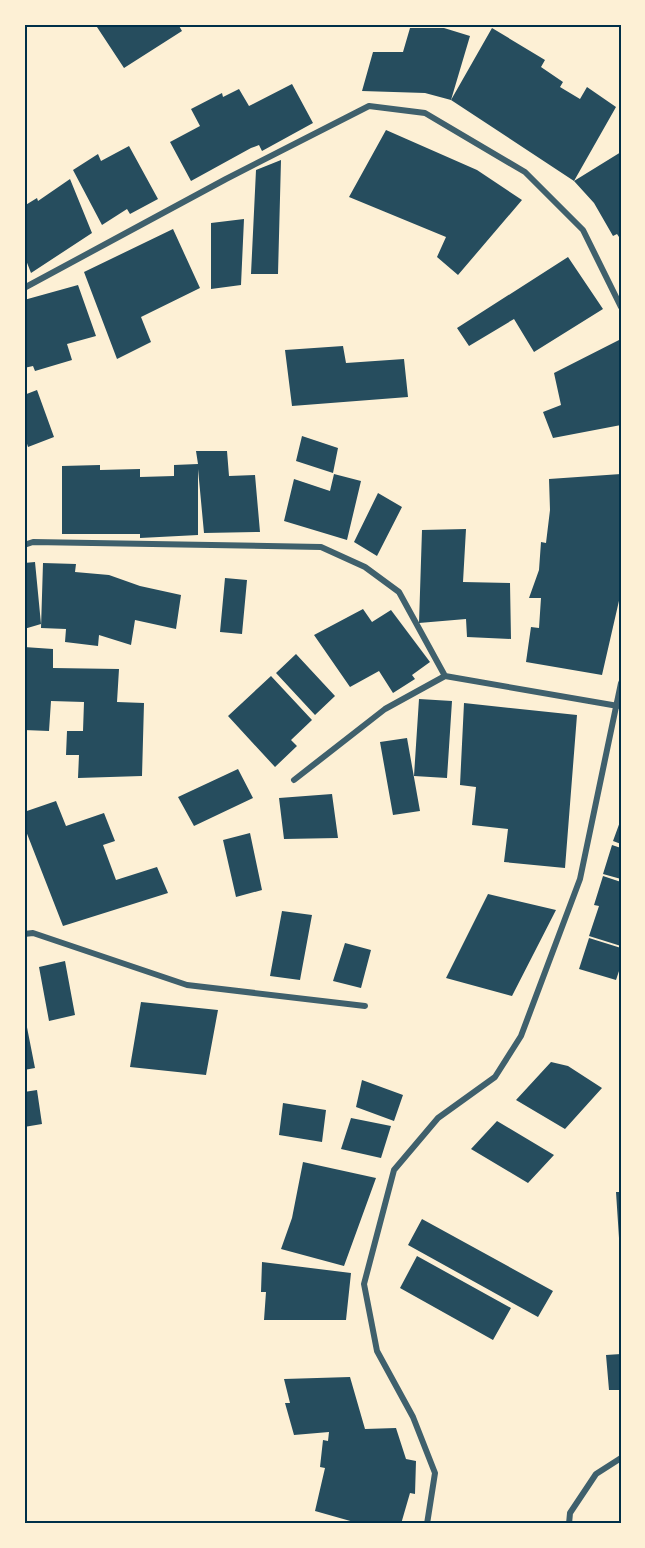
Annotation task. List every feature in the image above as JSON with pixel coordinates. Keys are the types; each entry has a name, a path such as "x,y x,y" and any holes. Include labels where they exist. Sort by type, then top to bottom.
{"street":[{"path":"24,288 226,178 369,106 425,113 525,172 583,230 621,307"},
{"path":"24,545 33,542 321,547 365,567 399,592 444,676"},
{"path":"294,780 385,709 444,676 618,706"},
{"path":"427,1524 435,1473 413,1417 377,1351 364,1284 394,1170 438,1118 495,1077 521,1036 580,879 621,683"},
{"path":"24,934 33,933 187,985 365,1006"},
{"path":"569,1524 570,1513 596,1474 621,1458"}],"building":[{"path":"95,24 178,24 182,31 124,68"},
{"path":"410,28 444,28 470,36 451,100 425,93 362,91 373,52 403,52"},
{"path":"492,28 545,60 541,67 563,82 560,87 580,99 587,87 616,107 574,181 451,100"},
{"path":"292,84 313,123 262,151 259,145 251,148 191,181 170,142 200,126 191,109 222,93 223,97 239,89 249,106"},
{"path":"386,130 477,170 522,200 458,275 437,257 446,237 349,197"},
{"path":"129,146 158,199 130,214 127,209 102,225 73,170 98,154 101,161"},
{"path":"621,152 621,240 617,234 613,236 594,203 574,181"},
{"path":"281,160 278,274 251,274 256,170"},
{"path":"70,179 92,233 31,273 24,255 24,206 37,198 38,201"},
{"path":"244,219 241,285 211,289 211,223"},
{"path":"173,229 200,288 141,317 151,342 117,359 84,272"},
{"path":"568,257 603,309 534,352 514,319 469,346 457,328"},
{"path":"78,285 96,336 67,344 72,360 35,371 33,366 24,368 24,300"},
{"path":"621,339 621,425 553,438 543,412 561,405 554,373"},
{"path":"343,346 346,363 404,359 408,397 292,406 285,350"},
{"path":"37,390 54,437 28,447 24,434 24,395"},
{"path":"302,436 338,448 333,473 296,461"},
{"path":"196,451 227,451 229,476 255,475 260,532 204,533 198,469 198,535 140,538 140,534 62,534 62,466 100,465 100,470 140,469 140,477 174,476 174,465 198,464"},
{"path":"334,474 361,481 347,540 284,521 294,479 330,491"},
{"path":"621,474 621,592 602,675 526,662 531,627 539,628 541,598 529,598 539,570 541,542 546,543 550,510 549,479"},
{"path":"378,493 402,507 377,556 354,542"},
{"path":"466,529 463,582 510,583 511,639 467,637 466,619 419,623 422,530"},
{"path":"35,562 41,624 24,629 24,563"},
{"path":"43,563 76,564 75,572 109,575 140,586 181,595 176,629 135,620 131,645 99,635 98,646 65,642 66,629 41,628"},
{"path":"225,578 247,580 242,634 220,632"},
{"path":"363,609 372,622 391,610 430,662 412,675 415,679 393,693 379,671 350,687 314,635"},
{"path":"24,647 53,649 53,668 119,669 117,702 144,703 142,776 78,778 79,755 66,755 67,731 83,731 84,702 51,701 49,731 24,730"},
{"path":"296,654 335,696 315,715 276,673"},
{"path":"271,676 312,720 291,740 297,746 275,767 228,716"},
{"path":"419,699 452,701 447,778 414,776"},
{"path":"464,703 577,715 565,868 504,862 508,829 472,825 476,787 460,785"},
{"path":"407,738 420,811 393,815 380,742"},
{"path":"238,769 253,798 194,826 178,797"},
{"path":"332,794 338,838 284,839 279,798"},
{"path":"56,801 66,826 104,813 115,841 103,845 116,880 157,867 168,893 63,926 24,826 24,812"},
{"path":"621,819 621,844 613,841"},
{"path":"250,833 262,890 236,897 223,840"},
{"path":"612,845 621,848 621,879 603,874"},
{"path":"603,876 621,882 621,946 589,936 599,906 594,905"},
{"path":"488,894 556,910 512,996 446,978"},
{"path":"282,911 312,915 300,980 270,976"},
{"path":"589,938 621,948 621,965 616,980 579,969"},
{"path":"345,943 371,950 361,988 333,981"},
{"path":"65,961 75,1015 49,1021 39,967"},
{"path":"141,1002 218,1010 206,1075 130,1067"},
{"path":"24,1012 35,1068 24,1070"},
{"path":"551,1062 568,1066 602,1088 565,1129 516,1100"},
{"path":"362,1080 403,1095 394,1121 356,1107"},
{"path":"37,1090 42,1124 24,1127 24,1092"},
{"path":"283,1103 326,1110 322,1142 279,1135"},
{"path":"351,1118 391,1126 381,1158 341,1149"},
{"path":"497,1121 554,1155 528,1183 471,1149"},
{"path":"303,1162 376,1178 344,1266 281,1249 292,1218"},
{"path":"616,1192 621,1192 621,1238 619,1238"},
{"path":"422,1219 553,1291 538,1317 408,1245"},
{"path":"417,1256 511,1308 493,1340 400,1288"},
{"path":"262,1262 351,1273 346,1320 264,1320 266,1292 261,1292"},
{"path":"621,1354 621,1390 609,1390 606,1355"},
{"path":"350,1377 365,1429 396,1428 406,1459 416,1461 415,1494 410,1493 401,1524 361,1524 315,1511 325,1468 320,1467 323,1440 328,1441 329,1432 294,1435 285,1403 290,1403 284,1379"}]}
